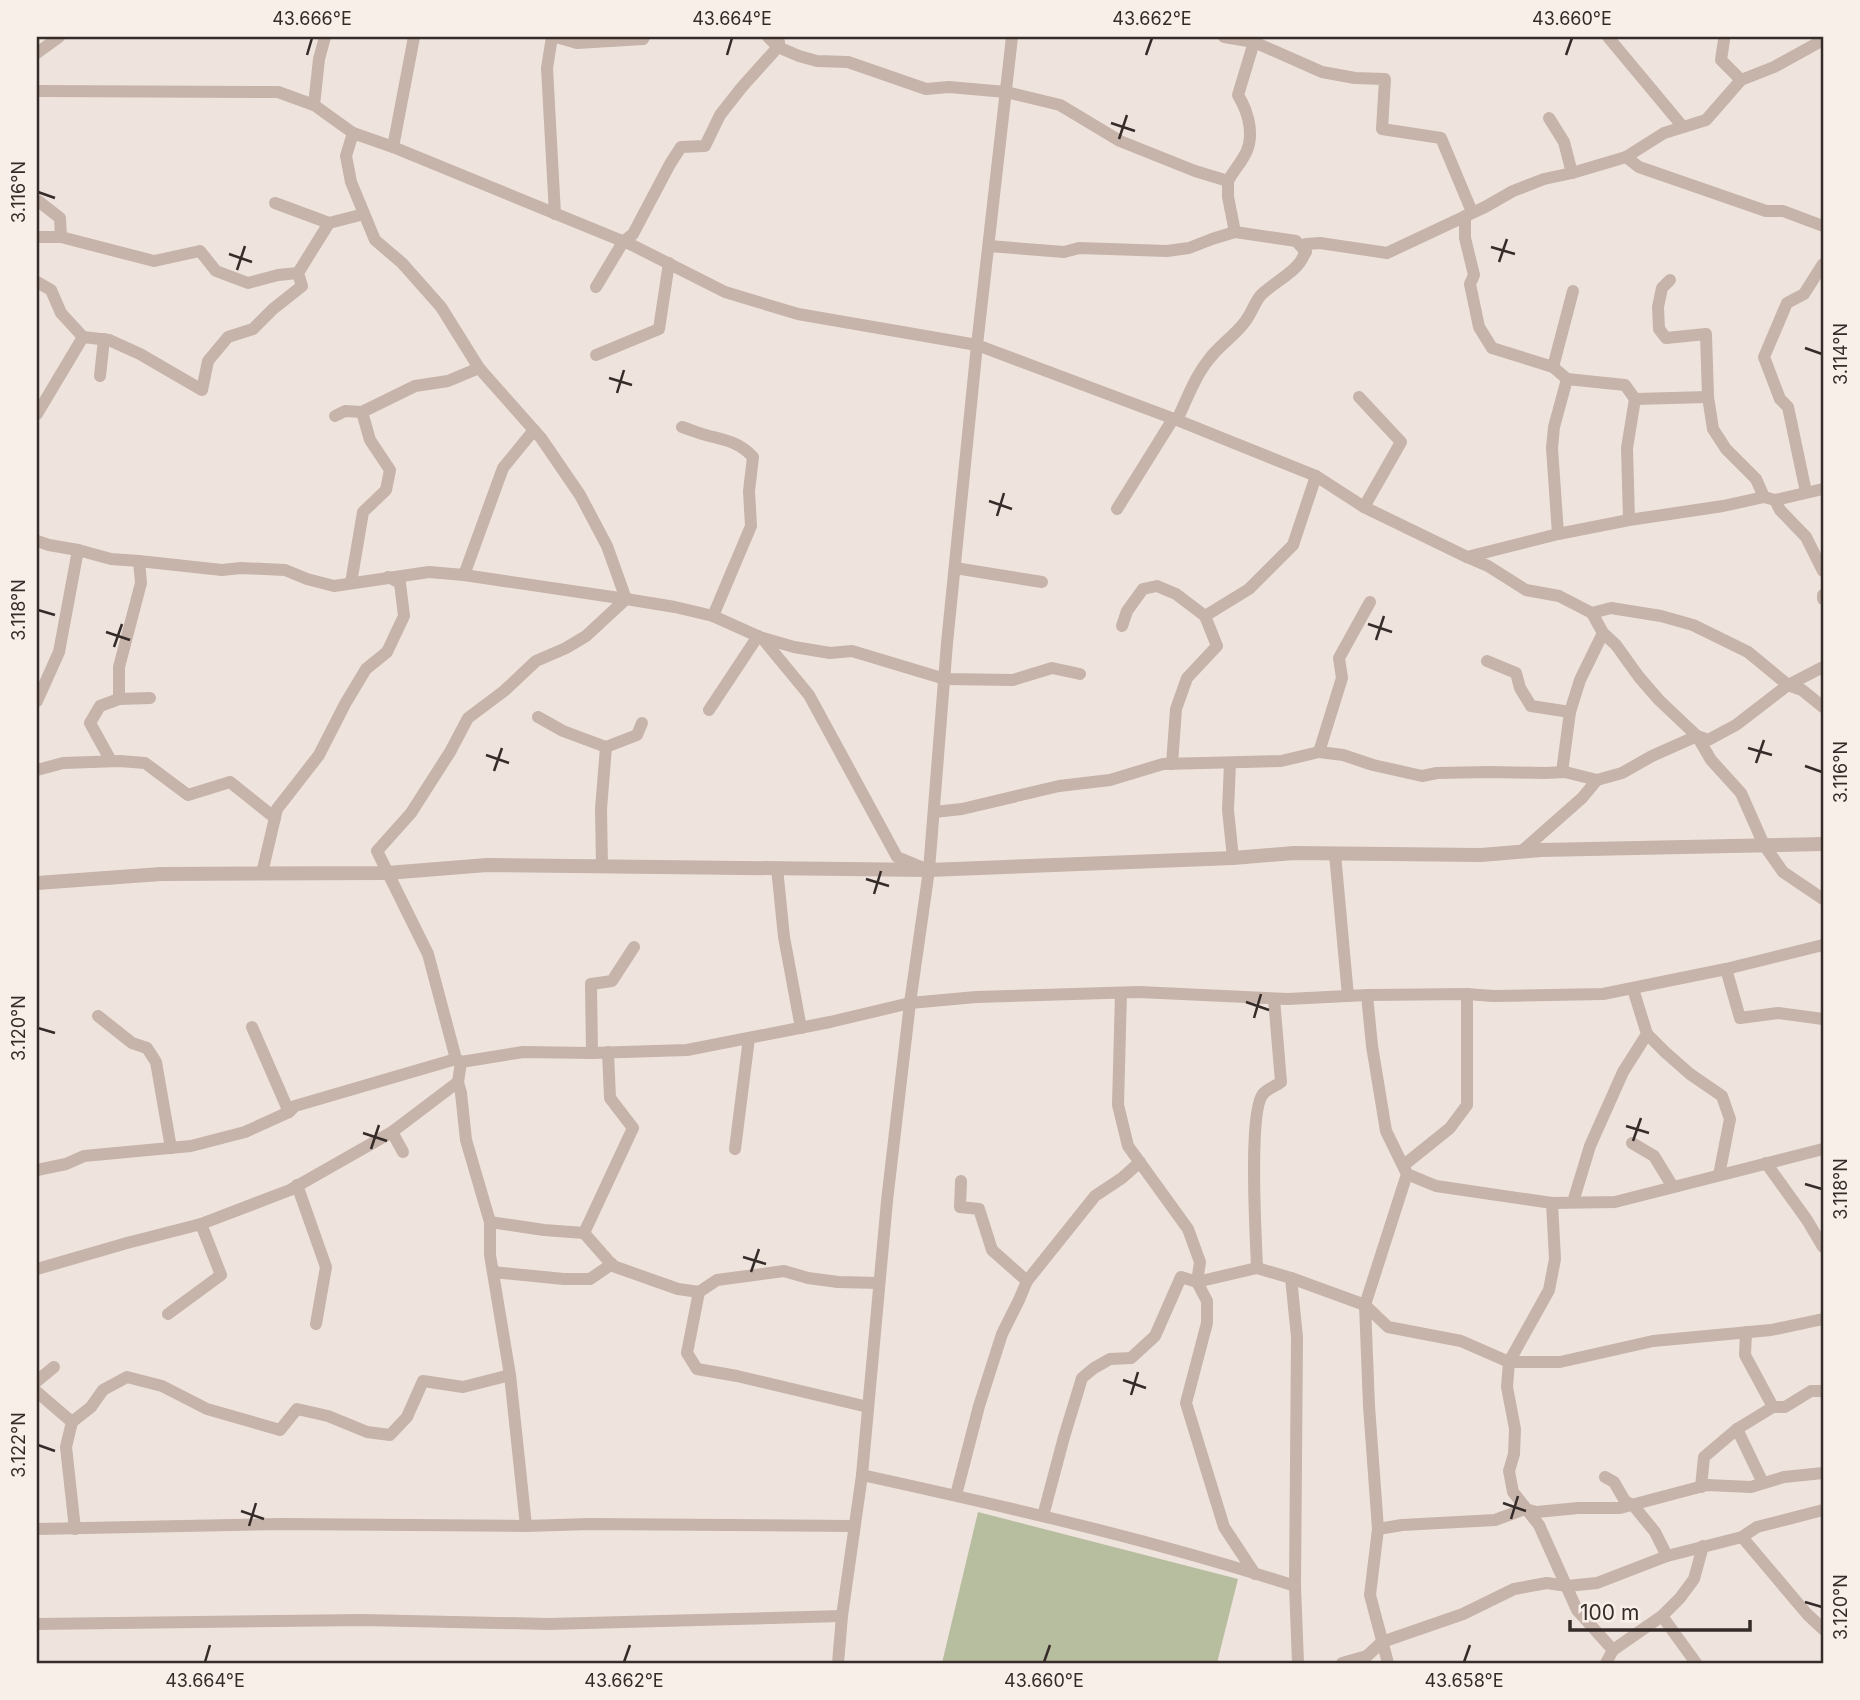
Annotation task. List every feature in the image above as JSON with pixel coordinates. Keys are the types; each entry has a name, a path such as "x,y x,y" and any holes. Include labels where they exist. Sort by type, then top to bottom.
{"street":[{"path":"37,53 59,37"},
{"path":"314,106 319,59 325,37"},
{"path":"393,147 414,37"},
{"path":"555,214 547,68 554,37 577,43 644,37"},
{"path":"768,37 817,61 848,62 926,89 949,87 1006,92 1060,105 1120,141 1228,181"},
{"path":"838,1663 862,1475 887,1201 910,1003 929,870 977,345 1012,37"},
{"path":"1224,37 1247,39 1322,72 1355,78 1385,79 1382,129 1441,138 1469,214 1465,238 1474,275 1471,284 1479,327 1492,348 1553,367 1567,379 1625,385 1635,399 1627,448 1629,520"},
{"path":"1608,37 1683,127"},
{"path":"1235,232 1228,197 1228,181 1250,145 1246,108 1238,95 1247,39"},
{"path":"1724,40 1721,60 1741,80"},
{"path":"1117,509 1175,419 1197,375 1211,356 1251,314 1259,297 1298,265 1306,253 1306,244 1320,243 1387,253 1513,191 1544,179 1626,157 1664,133 1706,120 1741,80 1823,40"},
{"path":"596,287 624,242 633,234 681,146 705,146 720,115 779,42"},
{"path":"37,91 278,92 314,106 354,133 624,242 725,292 798,314 977,345 1175,419 1316,476 1364,507 1488,566 1526,590 1559,596 1592,613 1603,633 1616,645 1639,677 1697,736 1711,760 1741,793 1764,845 1783,872 1823,899"},
{"path":"1549,118 1564,142 1572,173"},
{"path":"354,133 346,156 351,182 375,240 402,263 441,307 479,368 534,430 580,495 607,546 626,599"},
{"path":"1626,157 1639,167 1766,211 1783,211 1823,226"},
{"path":"37,200 60,218 61,237"},
{"path":"275,204 329,223 364,215"},
{"path":"37,282 51,290 61,313 83,337 104,339 140,354 202,390 208,361 228,337 253,329 302,286 298,273 329,223"},
{"path":"989,246 1064,252 1079,248 1167,251 1189,248 1235,232 1296,241 1306,253"},
{"path":"37,237 61,237 154,261 200,251 216,271 248,284 278,275 298,273"},
{"path":"596,355 659,329 669,263"},
{"path":"1806,492 1788,407 1780,399 1764,357 1787,303 1804,294 1823,264"},
{"path":"1670,280 1662,288 1658,307 1659,329 1666,338 1706,334 1708,397 1713,429 1726,449 1806,537 1823,571"},
{"path":"1553,367 1573,291"},
{"path":"37,414 83,337"},
{"path":"100,376 104,339"},
{"path":"335,416 345,411 362,412 415,386 448,381 479,368"},
{"path":"1558,534 1552,448 1554,427 1567,379"},
{"path":"1359,397 1401,442 1364,507"},
{"path":"1635,399 1708,397"},
{"path":"351,583 363,512 386,490 390,470 370,440 362,412"},
{"path":"682,427 744,447 753,457 749,491 751,526 713,616"},
{"path":"464,575 503,468 534,430"},
{"path":"1205,616 1249,589 1293,545 1316,476"},
{"path":"1467,557 1558,534 1629,520 1823,489"},
{"path":"37,541 111,559 222,570 285,570 334,586 429,572 626,599 713,616 760,637 794,646 831,653 852,651 945,679 1013,680 1052,668 1080,674"},
{"path":"37,701 59,652 78,550"},
{"path":"119,699 119,667 141,583 139,561"},
{"path":"955,568 1042,582"},
{"path":"262,873 277,809 319,755 366,669 387,652 404,616 400,583 388,577"},
{"path":"1122,626 1127,611 1143,589 1157,586 1176,594 1205,616 1217,646 1187,678 1176,709 1172,764"},
{"path":"526,1526 510,1375 490,1255 490,1222 466,1140 458,1082 459,1061 428,954 377,851 411,813 468,718 537,662 586,636 626,599"},
{"path":"1319,752 1342,678 1339,658 1370,602"},
{"path":"1592,613 1611,608 1661,616 1693,625 1748,652 1788,685 1802,690 1823,707"},
{"path":"1562,772 1570,712 1580,680 1603,633"},
{"path":"709,710 760,637"},
{"path":"760,637 809,695 897,858 929,870"},
{"path":"1487,661 1516,673 1520,688 1531,706 1570,712"},
{"path":"934,811 962,809 1059,786 1110,780 1163,764 1281,761 1319,752 1343,755 1422,776 1437,773 1562,772 1597,780 1622,773 1697,736 1708,740 1736,726 1788,685 1823,667"},
{"path":"111,761 90,723 100,706 119,699 150,698"},
{"path":"538,717 563,731 606,747 637,735 642,723"},
{"path":"602,866 601,809 606,747"},
{"path":"37,770 63,763 145,763 188,795 230,782 275,818"},
{"path":"1230,763 1228,810 1233,858"},
{"path":"1522,851 1597,780"},
{"path":"37,883 161,874 387,873 487,866 929,870 1233,858 1294,853 1481,855 1522,851 1823,844"},
{"path":"1335,854 1348,996"},
{"path":"777,868 784,937 801,1028"},
{"path":"37,1170 66,1164 84,1156 191,1146 245,1132 289,1112 295,1106 459,1061 523,1052 687,1050 910,1003 976,997 1139,992 1274,999 1367,995 1603,994 1726,969 1823,945"},
{"path":"592,1053 591,984 612,981 634,947"},
{"path":"1726,969 1740,1018 1777,1013 1823,1020"},
{"path":"1633,989 1647,1034 1690,1074 1722,1096 1730,1119 1719,1175"},
{"path":"1121,993 1118,1105 1128,1146 1188,1229 1200,1262 1197,1282 1207,1301 1207,1323 1185,1403 1224,1527 1255,1574"},
{"path":"1388,1663 1370,1595 1378,1529 1365,1305 1405,1170 1450,1128 1467,1105 1467,994"},
{"path":"1367,995 1385,1131 1405,1170 1436,1186 1552,1203 1615,1202 1823,1149"},
{"path":"1256,1268 1255,1116 1263,1094 1281,1083 1274,999"},
{"path":"99,1016 132,1043 147,1048 156,1062 172,1148"},
{"path":"252,1027 289,1112"},
{"path":"1573,1202 1590,1146 1601,1121 1623,1072 1647,1034"},
{"path":"735,1149 749,1038"},
{"path":"584,1233 634,1128 610,1098 608,1052"},
{"path":"37,1269 201,1224 290,1190 393,1132 458,1082"},
{"path":"393,1132 403,1152"},
{"path":"1632,1143 1654,1156 1673,1187"},
{"path":"956,1495 998,1346 1027,1281 1094,1196 1122,1178 1140,1162"},
{"path":"1766,1163 1823,1247"},
{"path":"961,1181 960,1207 979,1209 992,1250 1027,1281"},
{"path":"298,1185 326,1267 317,1324"},
{"path":"1552,1203 1555,1259 1549,1290 1509,1362 1507,1387 1515,1429 1514,1454 1509,1472 1513,1492 1539,1525 1577,1610 1613,1650"},
{"path":"490,1222 584,1233 613,1266 678,1289 699,1292 717,1280 784,1271 838,1282 879,1283"},
{"path":"167,1314 221,1275 201,1224"},
{"path":"493,1272 590,1279 612,1264"},
{"path":"1043,1516 1082,1378 1110,1359 1131,1358 1155,1336 1181,1277 1197,1282 1256,1268 1365,1305 1388,1327 1461,1340 1509,1362 1560,1362 1653,1341 1771,1330 1823,1319"},
{"path":"1291,1278 1297,1337 1295,1587 1298,1663"},
{"path":"699,1292 687,1353 696,1369 869,1407"},
{"path":"1746,1332 1745,1355 1773,1407"},
{"path":"37,1381 54,1367"},
{"path":"75,1529 66,1447 72,1422 91,1407 103,1390 127,1377 162,1386 207,1409 280,1430 297,1409 328,1416 367,1432 390,1435 407,1417 423,1381 463,1388 510,1375"},
{"path":"1701,1487 1704,1457 1737,1429 1773,1407 1785,1407 1811,1391 1823,1391"},
{"path":"37,1392 72,1422"},
{"path":"1737,1429 1763,1483"},
{"path":"1378,1529 1402,1525 1495,1520 1525,1509 1537,1511 1620,1508 1707,1485 1751,1487 1784,1478 1823,1473"},
{"path":"862,1475 1168,1547 1295,1587"},
{"path":"1605,1477 1614,1482 1625,1501 1633,1505 1655,1532 1667,1556"},
{"path":"1342,1663 1367,1656 1382,1642 1463,1614 1514,1588 1547,1583 1567,1586 1597,1583 1667,1556 1742,1536 1757,1527 1823,1510"},
{"path":"37,1530 281,1524 855,1526"},
{"path":"1742,1536 1807,1614 1823,1629"},
{"path":"1606,1663 1613,1650 1662,1616 1680,1598 1694,1579 1703,1546"},
{"path":"37,1624 363,1620 550,1624 842,1616"},
{"path":"1662,1616 1696,1663"}],"green space":[{"path":"978,1512 1238,1579 1217,1663 942,1663"}]}
